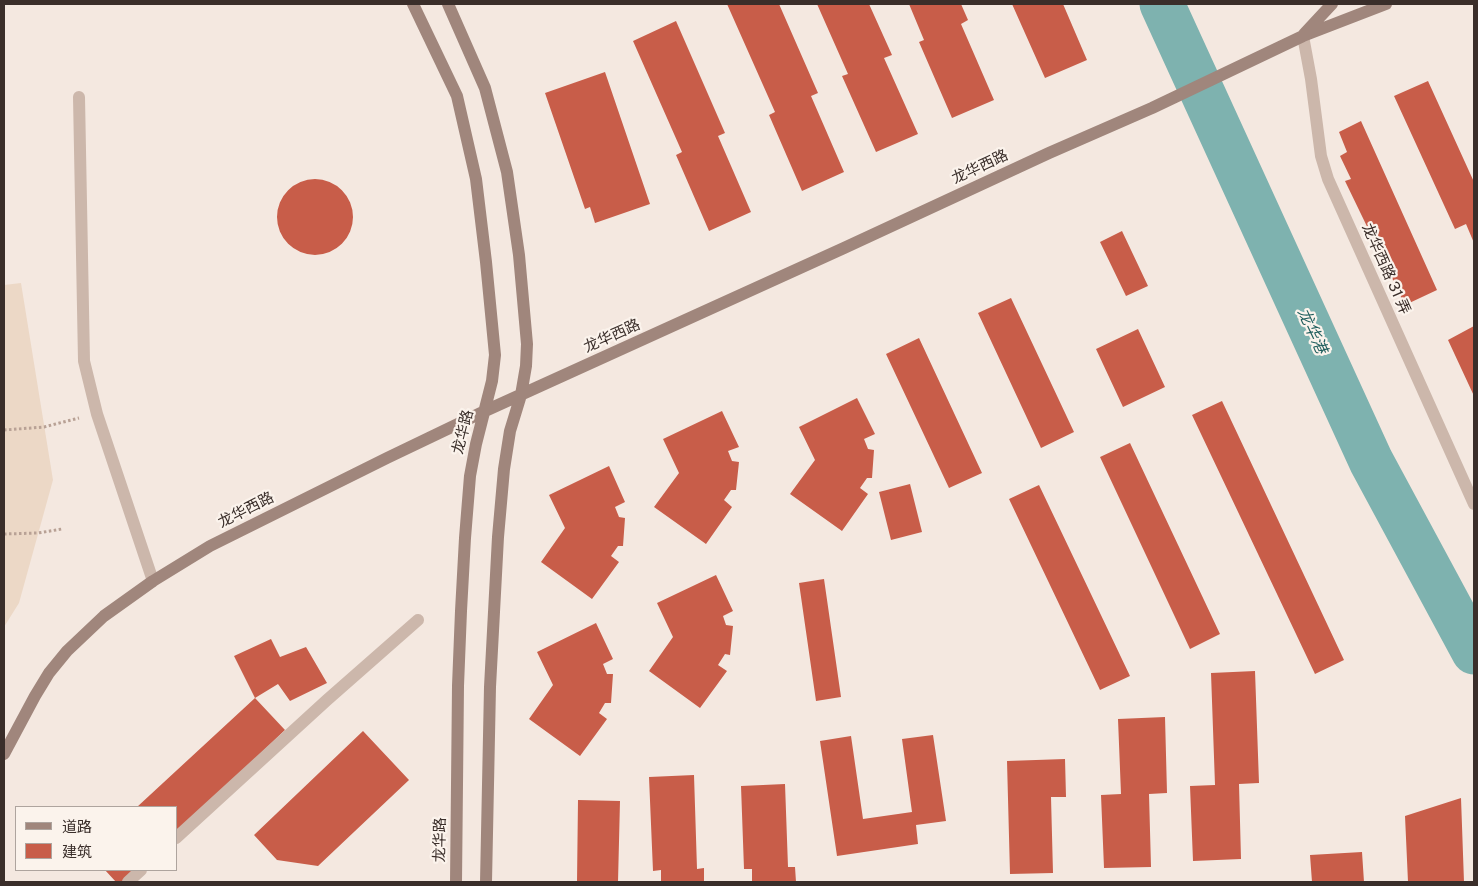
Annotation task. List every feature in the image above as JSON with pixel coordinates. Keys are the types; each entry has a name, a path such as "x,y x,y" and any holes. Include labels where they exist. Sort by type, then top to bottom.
{"main road":[{"name":"龙华路","path":"413,4 457,96 476,179 495,355 492,381 470,476 461,611 456,882"},
{"path":"448,4 485,88 507,172 519,255 527,344 526,366 521,395 510,431 504,469 498,537 490,687 486,882"},
{"name":"龙华西路","path":"1303,36 1332,4"},
{"name":"龙华西路","path":"4,754 49,673 67,652 104,616 153,580 210,546 485,411 1049,153 1152,108 1303,36 1386,4"}],"street":[{"name":"龙华西路 31 弄","path":"1303,36 1311,79 1321,156 1328,179 1474,504"},
{"path":"79,97 84,361 97,414 153,580"},
{"path":"178,836 320,706 418,620"},
{"path":"128,882 140,871"}],"path":[{"path":"4,430 44,427 97,414"},
{"path":"4,534 38,533 62,529"}],"shaded area":[{"path":"21,283 53,480 19,603 4,627 4,285"}],"building":[{"path":"727,4 779,4 818,93 811,96 844,172 802,191 769,115 775,112"},
{"path":"817,4 869,4 892,55 884,58 918,134 876,152 842,76 848,74"},
{"path":"909,4 961,4 968,20 961,24 994,100 952,118 919,42 924,40"},
{"path":"1012,4 1063,4 1087,60 1045,78"},
{"path":"676,21 725,133 718,136 751,212 709,231 676,155 682,152 633,41"},
{"path":"605,72 650,204 595,223 590,207 585,209 545,93"},
{"path":"1428,81 1474,182 1474,243 1466,224 1455,229 1394,96"},
{"path":"1361,121 1437,290 1405,305 1345,181 1351,179 1340,156 1347,152 1339,132"},
{"path":"315,179 329,182 342,190 350,203 353,217 350,231 342,244 329,252 315,255 301,252 288,244 280,231 277,217 280,203 288,190 301,182"},
{"path":"1122,231 1148,286 1126,296 1100,242"},
{"path":"1011,298 1074,432 1041,448 978,313"},
{"path":"1474,326 1474,396 1448,340"},
{"path":"1138,329 1165,387 1123,407 1096,349"},
{"path":"919,338 982,473 949,488 886,354"},
{"path":"857,398 875,434 864,439 868,449 874,450 872,478 867,478 860,488 868,494 842,531 790,494 815,460 799,427"},
{"path":"1222,401 1344,660 1315,674 1192,415"},
{"path":"722,411 739,447 728,451 732,461 739,462 736,490 731,490 724,500 732,507 706,544 654,507 679,473 663,439"},
{"path":"1130,443 1220,634 1190,649 1100,457"},
{"path":"609,466 625,502 615,507 619,517 625,518 623,546 618,546 611,556 619,562 592,599 541,562 565,528 549,495"},
{"path":"910,484 922,532 891,540 879,492"},
{"path":"1039,485 1130,676 1100,690 1009,499"},
{"path":"716,575 733,611 723,616 726,625 733,626 730,655 725,654 718,665 727,671 700,708 649,671 673,637 657,603"},
{"path":"824,579 841,697 816,701 799,583"},
{"path":"596,623 613,659 603,664 607,674 613,674 611,703 605,703 599,713 607,719 580,756 529,719 553,685 537,652"},
{"path":"271,639 280,657 306,647 327,683 290,701 278,684 255,698 234,656"},
{"path":"1255,671 1259,783 1239,784 1241,859 1193,861 1190,786 1215,785 1211,673"},
{"path":"255,698 285,730 178,832 178,806 138,806"},
{"path":"1165,717 1167,793 1149,794 1151,867 1104,868 1101,795 1121,794 1118,719"},
{"path":"363,731 409,780 318,866 277,860 254,835"},
{"path":"933,735 946,821 916,825 918,844 837,856 820,741 851,736 863,819 912,812 902,739"},
{"path":"1065,759 1066,797 1051,797 1053,873 1010,874 1007,761"},
{"path":"694,775 697,869 704,868 704,882 661,882 661,870 653,871 649,777"},
{"path":"785,784 788,867 795,867 796,882 752,882 752,869 744,869 741,786"},
{"path":"1461,798 1464,882 1408,882 1405,816"},
{"path":"578,800 620,801 618,882 577,882"},
{"path":"1362,852 1364,882 1312,882 1310,855"},
{"path":"106,871 135,871 121,882 116,882"}],"waterway":[{"name":"龙华港","path":"1162,4 1371,461 1474,652"}]}
